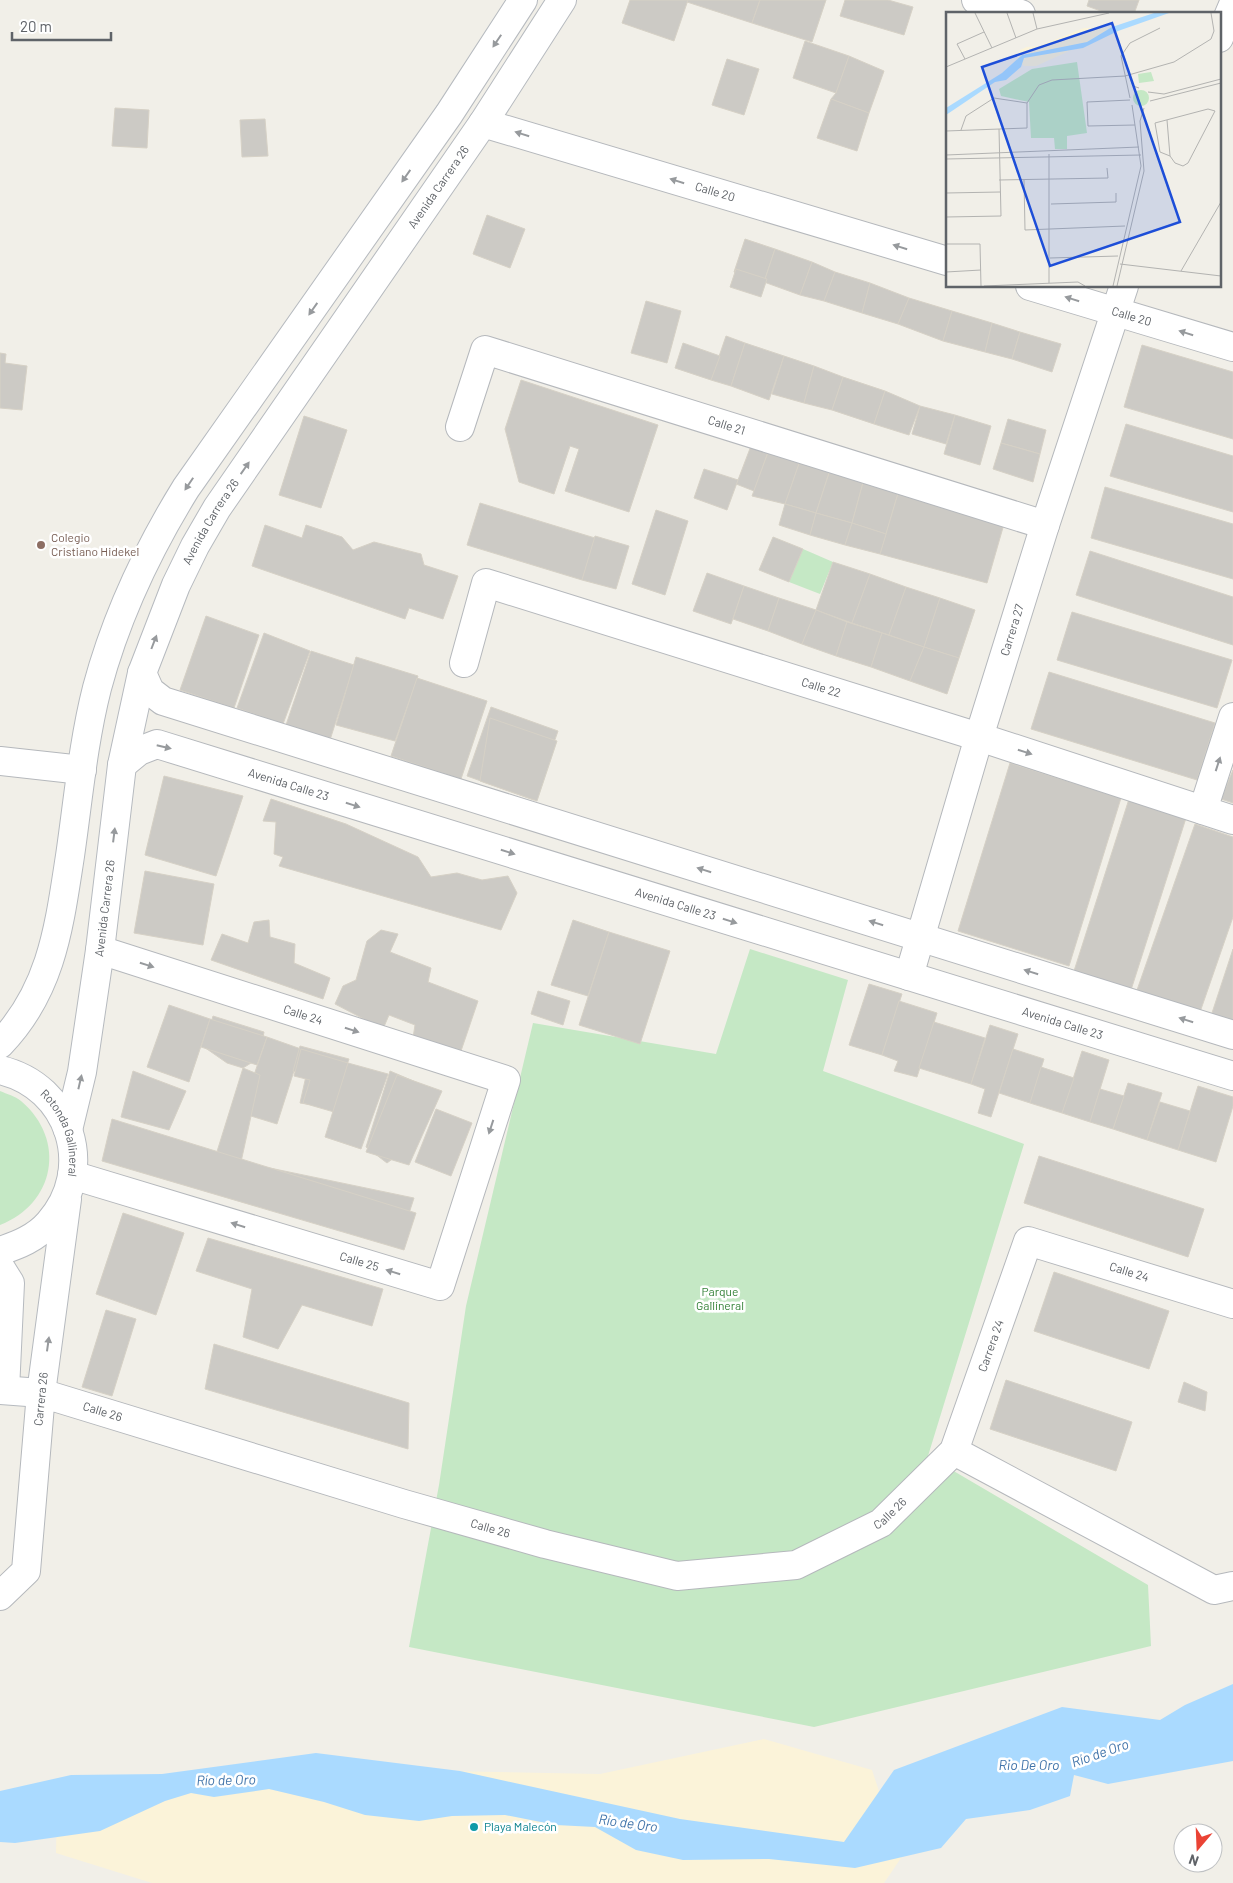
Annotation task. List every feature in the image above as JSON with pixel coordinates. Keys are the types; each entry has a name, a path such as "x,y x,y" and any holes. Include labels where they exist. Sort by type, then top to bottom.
{"street":[{"path":"0,1044 10,1034 32,1002 49,966 60,924 82,770 97,690 110,645 138,574 159,532 186,488 443,122 523,0"},
{"name":"Avenida Carrera 26","path":"68,1130 82,1072 100,950 122,765 142,673 176,585 195,546 217,508 483,123 562,0"},
{"path":"976,0 1014,12"},
{"path":"1220,36 1233,5"},
{"name":"Calle 20","path":"483,123 946,261"},
{"name":"Calle 20","path":"1037,288 1233,347"},
{"name":"Carrera 27","path":"909,976 979,737 1045,525 1114,311 1123,288"},
{"name":"Calle 21","path":"460,427 485,350 1045,525"},
{"name":"Calle 22","path":"464,663 486,583 979,737 1233,820"},
{"path":"142,673 150,691 163,701 1233,1034"},
{"path":"1203,810 1233,717"},
{"name":"Avenida Calle 23","path":"122,765 139,750 157,744 1233,1076"},
{"path":"0,761 82,770"},
{"name":"Calle 24","path":"100,950 506,1080"},
{"name":"Rotonda Gallineral","path":"0,1070 26,1079 39,1089 56,1107 68,1130 72,1144 70,1184 60,1209 49,1224 34,1236 18,1245 0,1251"},
{"name":"Calle 25","path":"70,1184 440,1286 506,1080"},
{"name":"Carrera 26","path":"0,1596 26,1571 41,1392 70,1184"},
{"name":"Calle 24","path":"1028,1241 1233,1304"},
{"name":"Carrera 24","path":"954,1451 1028,1241"},
{"path":"0,1267 10,1283 2,1390"},
{"name":"Calle 26","path":"2,1390 41,1392 404,1504 545,1544 676,1576 796,1566 881,1523 954,1451"},
{"path":"954,1451 1214,1590 1233,1586"}],"green space":[{"path":"803,549 833,562 820,594 789,582"},
{"name":"Parque Gallineral","path":"750,949 848,980 823,1071 1024,1144 928,1456 1148,1585 1151,1646 814,1727 409,1647 439,1485 466,1306 533,1023 716,1054"},
{"path":"0,1091 19,1099 36,1117 45,1134 49,1152 48,1170 43,1187 33,1202 19,1215 0,1225"}],"sand":[{"name":"Playa Malecón","path":"764,1739 872,1770 901,1858 884,1883 152,1883 56,1853 57,1802 338,1769 600,1774"}],"water":[{"name":"Rio De Oro","path":"1233,1684 1233,1761 1108,1784 1074,1775 1070,1796 1030,1810 966,1819 941,1848 855,1868 769,1859 683,1860 636,1850 595,1827 556,1825 505,1815 452,1816 419,1821 365,1815 324,1802 269,1789 214,1797 191,1793 165,1801 100,1831 15,1843 0,1842 0,1791 71,1775 162,1774 316,1753 460,1771 680,1819 844,1842 894,1770 1062,1707 1160,1720 1185,1705"}],"building":[{"path":"630,0 688,0 674,41 622,23"},
{"path":"688,0 760,0 752,23 687,2"},
{"path":"760,0 826,0 812,42 752,23"},
{"path":"845,0 888,0 913,7 904,35 840,16"},
{"path":"1089,0 1139,0 1135,12 1104,12 1087,6"},
{"path":"805,41 849,56 836,93 793,78"},
{"path":"849,56 884,71 869,113 831,99 836,93"},
{"path":"727,59 759,69 744,115 712,105"},
{"path":"831,99 869,113 857,151 817,138"},
{"path":"115,108 149,110 147,148 112,146"},
{"path":"265,119 268,156 242,157 240,120"},
{"path":"487,215 525,229 510,268 473,254"},
{"path":"745,239 775,249 764,282 734,272"},
{"path":"775,249 812,262 800,295 764,282"},
{"path":"812,262 835,272 824,301 800,295"},
{"path":"736,269 767,279 761,297 730,287"},
{"path":"835,272 870,283 862,313 824,301"},
{"path":"870,283 909,298 898,324 862,313"},
{"path":"909,298 952,311 943,341 898,324"},
{"path":"646,301 681,311 667,363 631,353"},
{"path":"952,311 992,323 985,352 943,341"},
{"path":"992,323 1020,332 1012,359 985,352"},
{"path":"1020,332 1061,344 1052,372 1012,359"},
{"path":"726,336 745,343 731,386 711,380"},
{"path":"683,343 720,356 711,380 675,368"},
{"path":"745,343 784,356 769,400 731,386"},
{"path":"1142,345 1233,372 1233,439 1124,407"},
{"path":"0,353 6,354 5,363 27,366 22,410 0,408"},
{"path":"784,356 814,366 804,403 772,394"},
{"path":"814,366 843,377 832,410 804,403"},
{"path":"843,377 885,391 874,424 832,410"},
{"path":"521,380 658,425 629,512 565,491 579,449 570,446 554,494 519,482 505,429"},
{"path":"885,391 920,406 909,435 874,424"},
{"path":"920,406 955,415 946,444 912,434"},
{"path":"955,415 991,426 980,465 944,454"},
{"path":"304,416 347,430 321,508 279,495"},
{"path":"1008,419 1046,430 1040,454 1001,443"},
{"path":"1126,424 1233,456 1233,512 1110,476"},
{"path":"754,438 771,444 754,491 731,482 738,480"},
{"path":"1001,443 1040,454 1033,482 993,469"},
{"path":"771,444 802,455 785,504 752,496"},
{"path":"802,455 831,467 816,513 785,504"},
{"path":"831,467 864,479 852,523 816,513"},
{"path":"704,469 738,480 727,510 694,498"},
{"path":"864,479 899,490 886,534 852,523"},
{"path":"1105,487 1233,524 1233,579 1091,538"},
{"path":"899,490 1004,524 987,583 880,554"},
{"path":"480,503 595,538 582,580 467,545"},
{"path":"785,504 816,513 810,535 779,525"},
{"path":"656,510 688,521 665,595 632,584"},
{"path":"816,513 852,523 845,545 810,535"},
{"path":"852,523 886,534 880,554 845,545"},
{"path":"265,525 302,538 306,525 342,537 353,550 374,542 421,554 424,565 458,576 443,619 409,608 405,619 252,566"},
{"path":"595,536 629,546 616,589 582,580"},
{"path":"773,537 803,549 789,582 759,570"},
{"path":"1090,551 1233,597 1233,645 1076,595"},
{"path":"833,562 870,574 852,623 816,610"},
{"path":"707,573 744,586 731,624 693,611"},
{"path":"870,574 906,587 889,635 852,623"},
{"path":"744,586 779,598 768,631 733,619"},
{"path":"906,587 940,598 924,647 889,635"},
{"path":"779,598 816,610 802,644 768,631"},
{"path":"940,598 975,610 959,658 924,647"},
{"path":"816,610 847,622 836,656 802,644"},
{"path":"1072,612 1232,660 1217,708 1057,660"},
{"path":"206,616 259,635 234,708 180,690"},
{"path":"847,622 882,633 871,667 836,656"},
{"path":"264,633 310,651 283,724 237,708"},
{"path":"882,633 924,647 910,681 871,667"},
{"path":"924,647 959,658 947,694 910,681"},
{"path":"311,651 354,665 329,743 285,728"},
{"path":"356,657 418,676 395,741 336,725"},
{"path":"1049,672 1215,723 1197,780 1031,729"},
{"path":"417,678 487,701 461,779 391,756"},
{"path":"491,707 558,731 534,800 467,776"},
{"path":"490,718 557,741 537,801 480,781"},
{"path":"1010,763 1121,798 1069,966 958,931"},
{"path":"1233,770 1233,803 1221,799"},
{"path":"164,776 243,796 216,876 145,855"},
{"path":"271,799 346,824 418,857 431,877 457,873 482,880 508,876 517,893 501,930 279,866 283,857 274,854 276,822 263,821"},
{"path":"1129,799 1186,818 1131,990 1074,971"},
{"path":"1195,824 1233,837 1233,917 1199,1015 1136,993"},
{"path":"145,871 214,884 203,945 134,933"},
{"path":"269,920 270,937 295,944 294,963 330,978 323,999 211,960 222,934 248,943 254,922"},
{"path":"573,920 609,932 588,996 551,985"},
{"path":"381,930 398,934 390,952 431,968 428,982 478,1001 461,1051 413,1038 415,1025 389,1015 383,1029 335,1004 343,986 356,980 367,941"},
{"path":"609,932 670,951 640,1044 579,1025"},
{"path":"1233,949 1233,1026 1210,1019"},
{"path":"869,984 902,994 882,1055 849,1045"},
{"path":"538,991 570,1001 563,1025 531,1014"},
{"path":"899,1001 937,1013 917,1077 894,1071 898,1061 882,1055"},
{"path":"169,1005 210,1019 189,1082 147,1067"},
{"path":"213,1016 264,1032 259,1058 243,1068 227,1063 204,1047"},
{"path":"210,1019 267,1037 257,1065 201,1047"},
{"path":"934,1022 985,1038 971,1084 919,1068"},
{"path":"990,1025 1018,1034 991,1117 978,1113 985,1089 971,1084"},
{"path":"267,1037 301,1049 277,1124 241,1113"},
{"path":"300,1046 349,1059 332,1108 300,1103 306,1076 293,1071"},
{"path":"301,1049 348,1063 334,1112 303,1103 310,1080 294,1076"},
{"path":"1013,1049 1044,1059 1030,1103 999,1093"},
{"path":"1082,1051 1109,1060 1090,1122 1062,1113"},
{"path":"348,1063 388,1074 361,1149 325,1137"},
{"path":"1041,1067 1074,1078 1062,1113 1030,1103"},
{"path":"243,1068 260,1075 241,1162 414,1198 399,1244 116,1162 119,1141 137,1145 143,1130 215,1158"},
{"path":"133,1071 186,1091 169,1130 121,1117"},
{"path":"390,1071 425,1086 415,1151 399,1154 387,1163 366,1147"},
{"path":"397,1075 442,1091 409,1165 366,1152"},
{"path":"1128,1083 1162,1093 1147,1140 1113,1129"},
{"path":"1198,1086 1233,1097 1233,1106 1216,1162 1178,1150"},
{"path":"1100,1089 1124,1096 1113,1129 1090,1122"},
{"path":"1160,1102 1190,1111 1178,1150 1147,1140"},
{"path":"436,1109 472,1123 451,1176 415,1162"},
{"path":"112,1119 416,1213 404,1250 102,1161"},
{"path":"1039,1156 1204,1209 1188,1257 1024,1203"},
{"path":"123,1213 184,1233 156,1315 96,1294"},
{"path":"208,1238 383,1289 372,1326 302,1305 278,1349 243,1337 252,1289 196,1271"},
{"path":"1054,1272 1169,1311 1149,1369 1034,1331"},
{"path":"106,1310 136,1319 112,1396 82,1387"},
{"path":"214,1344 409,1403 408,1449 205,1389"},
{"path":"1006,1380 1132,1422 1116,1471 990,1429"},
{"path":"1184,1382 1207,1392 1205,1411 1178,1402"}],"place":[{"name":"Colegio Cristiano Hidekel","path":"41,545"},
{"name":"Playa Malecón","path":"474,1827"}],"water label":[{"name":"Río de Oro","path":"1100,1753"},
{"name":"Río de Oro","path":"226,1780"},
{"name":"Río de Oro","path":"628,1823"}]}
